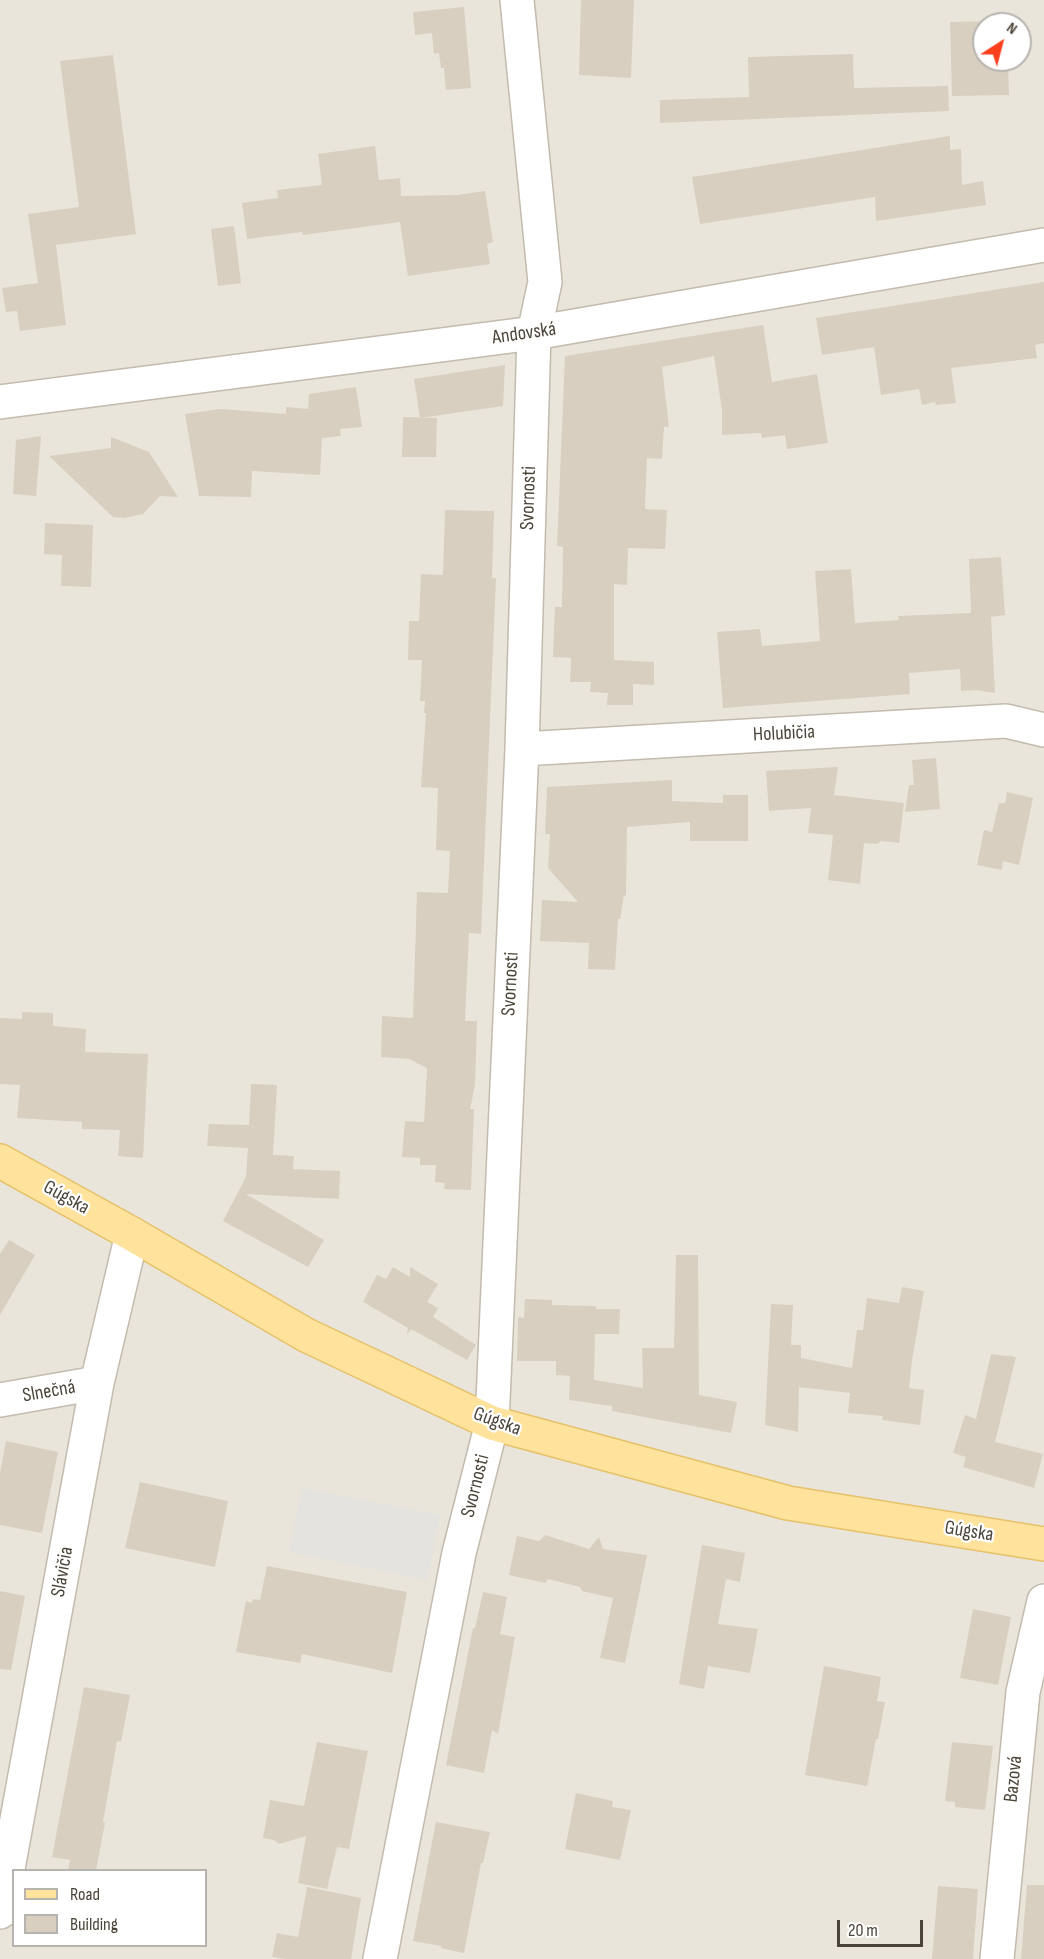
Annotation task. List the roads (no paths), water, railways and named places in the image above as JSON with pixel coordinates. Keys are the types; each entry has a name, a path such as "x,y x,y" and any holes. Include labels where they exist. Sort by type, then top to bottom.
{"main road":[{"name":"Gúgska","path":"0,1161 306,1335 492,1423 788,1503 1044,1544"}],"street":[{"name":"Svornosti","path":"380,1959 459,1553 492,1423 522,749 534,333 545,282 518,0"},
{"name":"Andovská","path":"0,402 534,333 1044,245"},
{"name":"Holubičia","path":"522,749 1006,721 1044,730"},
{"name":"Slávičia","path":"0,1912 97,1383 132,1234"},
{"name":"Slnečná","path":"0,1400 97,1383"},
{"name":"Bazová","path":"997,1959 1023,1692 1044,1601"}]}
